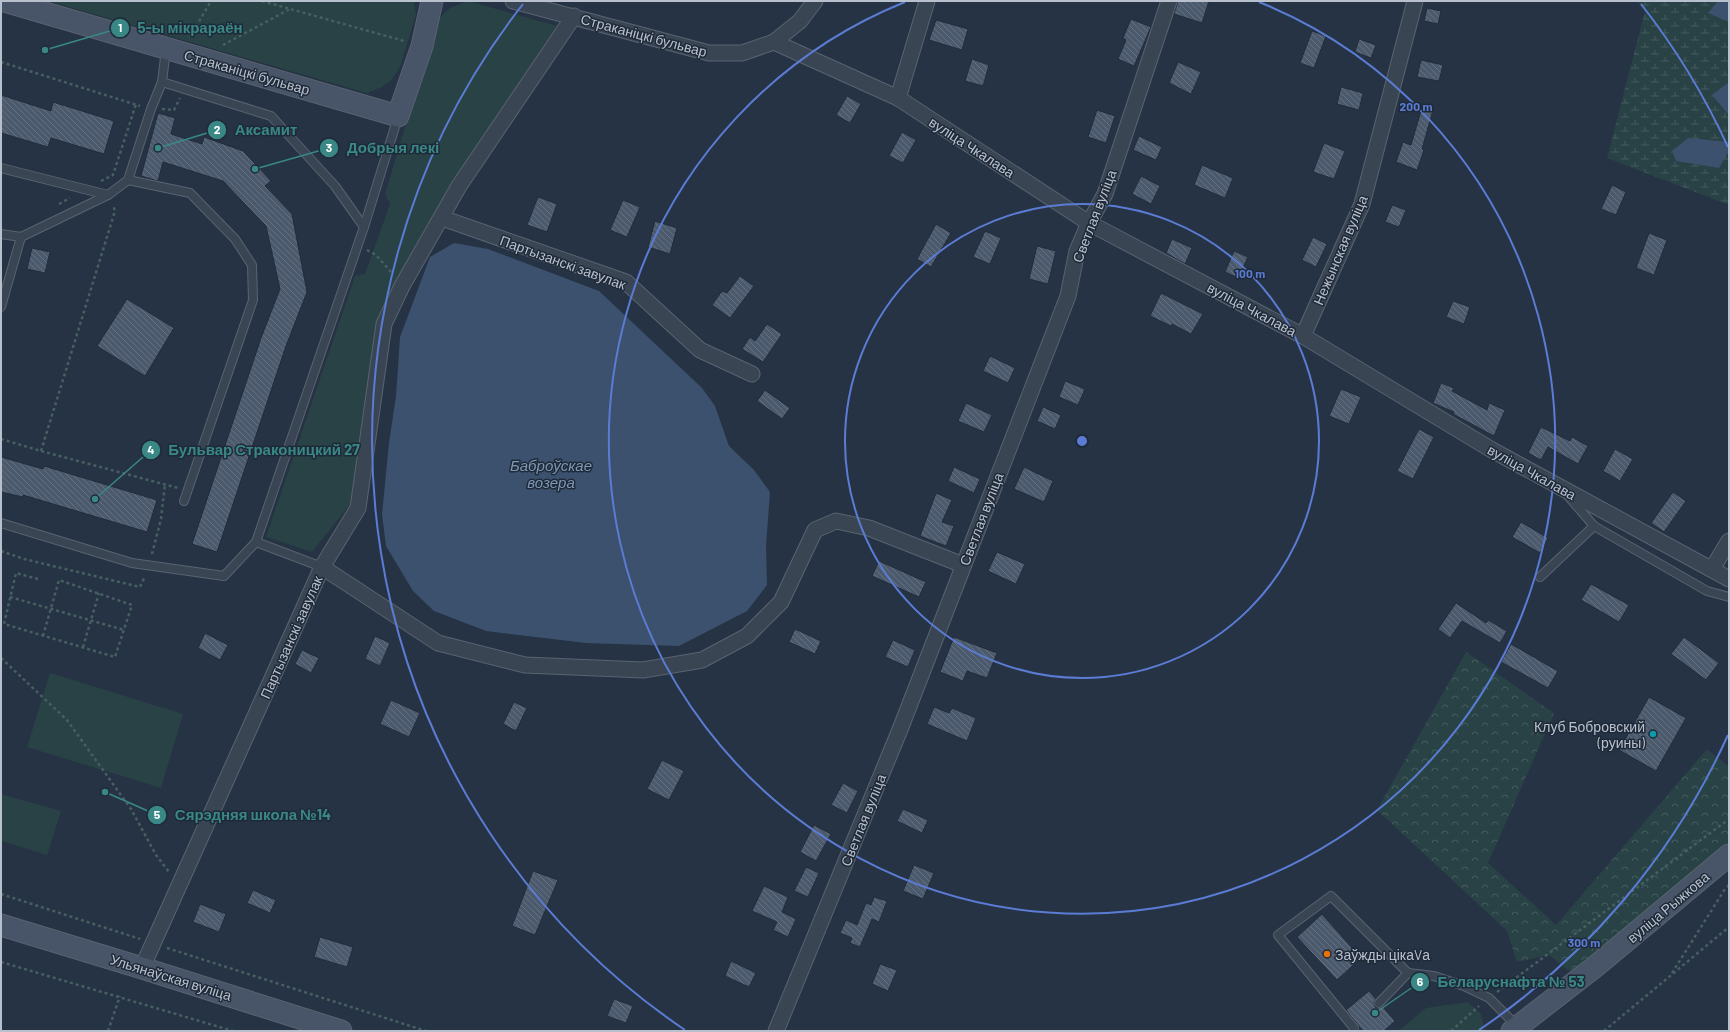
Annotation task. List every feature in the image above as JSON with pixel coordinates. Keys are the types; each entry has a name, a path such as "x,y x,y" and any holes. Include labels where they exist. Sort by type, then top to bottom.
{"main road":[{"name":"Страканіцкі бульвар","path":"4,1 398,116"},
{"path":"398,116 422,46 432,1"},
{"name":"вуліца Рыжкова","path":"1514,1029 1596,966 1729,855"},
{"name":"Ульянаўская вуліца","path":"1,925 340,1031"}],"street":[{"name":"Страканіцкі бульвар","path":"513,1 574,16 709,54 742,53 774,42 800,21 815,1"},
{"path":"898,98 927,1"},
{"name":"Светлая вуліца","path":"776,1031 901,727 1068,296 1077,252 1089,223 1105,194 1168,1"},
{"name":"Нежынская вуліца","path":"1303,336 1362,204 1415,1"},
{"path":"322,567 358,508 384,324 402,286 459,186 574,16"},
{"name":"вуліца Чкалава","path":"774,42 898,98 1089,223 1303,336 1492,450 1565,491 1712,569 1729,580"},
{"name":"Партызанскі завулак","path":"442,218 626,282 700,350 752,374"},
{"name":"Партызанскі завулак","path":"142,968 322,567 438,642 525,665 643,670 702,660 747,636 781,602 815,530 836,521 869,528 963,565"},
{"path":"1712,569 1729,541"}],"lane":[{"path":"1,234 21,237 108,196 128,180 151,109 174,51"},
{"path":"162,82 271,116 334,186 364,227"},
{"path":"1,523 132,563 224,576 256,542 364,227 398,116"},
{"path":"1,168 108,196"},
{"path":"128,180 190,193 235,239 252,265 253,300 184,501"},
{"path":"1,307 21,237"},
{"path":"1565,491 1594,526 1707,591 1729,597"},
{"path":"1540,577 1594,526"},
{"path":"256,542 322,567"},
{"path":"1355,1028 1278,935 1332,896 1408,973 1434,976 1464,986 1490,998 1514,1029"},
{"path":"1380,1003 1408,973"}],"path":[{"path":"174,51 211,1"},
{"path":"262,1 422,46"},
{"path":"1,62 151,109"},
{"path":"41,451 116,211 108,196"},
{"path":"357,246 376,255 402,286"},
{"path":"1,438 41,451 188,491"},
{"path":"38,579 16,573 4,624 43,636 83,647 115,657 132,605 59,580 43,636"},
{"path":"83,647 99,593"},
{"path":"10,597 124,630"},
{"path":"1,658 67,720 131,809 156,855 172,877"},
{"path":"1451,1031 1490,998 1729,818"},
{"path":"1670,975 1729,885"},
{"path":"1,894 426,1031"},
{"path":"1604,1031 1729,927"},
{"path":"1,962 120,996 233,1031"},
{"path":"108,1031 120,996"}],"green space":[{"path":"48,1 414,1 416,15 400,67 392,79 382,87 367,93"},
{"path":"468,1 557,26 449,190 376,324 352,502 312,552 266,537 355,276 365,274 390,204 385,194 437,20 450,8"},
{"path":"1637,1 1729,1 1729,205 1607,158 1645,11"},
{"path":"1466,652 1554,713 1488,863 1556,925 1707,749 1729,767 1729,846 1572,973 1549,955 1517,962 1507,931 1377,810"},
{"path":"50,673 183,714 161,788 27,747"},
{"path":"1,794 61,811 47,855 1,841"},
{"path":"1468,1002 1481,1014 1485,1031 1398,1031 1426,1008"}],"water":[{"path":"1729,1 1729,22 1708,13 1717,2"},
{"path":"1729,82 1729,114 1728,114 1712,95"},
{"path":"1688,138 1729,142 1729,151 1719,168 1676,161 1672,151"},
{"name":"Баброўскае возера","path":"454,243 488,249 599,291 702,388 715,406 729,446 754,470 770,492 766,546 767,585 747,611 679,646 586,643 486,631 434,611 413,591 386,546 382,514 389,443 396,396 400,337 430,257"}],"building":[{"path":"1178,1 1209,1 1202,23 1174,14"},
{"path":"1427,8 1441,11 1438,24 1424,21"},
{"path":"1131,19 1151,27 1134,66 1118,59 1126,40 1123,38"},
{"path":"936,20 968,29 962,50 929,40"},
{"path":"1312,31 1326,36 1314,68 1300,63"},
{"path":"1359,39 1376,45 1371,58 1355,52"},
{"path":"972,59 989,65 983,86 965,81"},
{"path":"1421,60 1443,65 1439,81 1417,77"},
{"path":"1178,62 1201,72 1191,94 1169,83"},
{"path":"1341,87 1363,93 1359,110 1337,104"},
{"path":"1,95 51,111 53,102 114,121 104,154 51,138 48,147 1,133"},
{"path":"847,96 861,104 850,123 836,115"},
{"path":"1423,104 1434,107 1422,149 1424,150 1417,170 1396,162 1403,142 1411,145"},
{"path":"1097,110 1115,116 1106,143 1088,137"},
{"path":"158,113 175,118 171,134 202,144 204,137 243,151 271,181 265,186 292,214 307,292 286,346 217,552 192,544 261,338 280,289 266,226 223,181 163,162 158,181 141,176"},
{"path":"902,132 916,140 903,163 889,156"},
{"path":"1139,136 1162,147 1156,160 1133,150"},
{"path":"1324,143 1345,151 1334,179 1313,172"},
{"path":"1202,165 1233,178 1225,198 1194,185"},
{"path":"1141,176 1160,186 1151,204 1132,194"},
{"path":"1612,185 1626,192 1616,215 1601,209"},
{"path":"538,197 557,204 547,232 527,225"},
{"path":"623,200 640,207 627,237 610,230"},
{"path":"1392,205 1406,210 1399,227 1385,222"},
{"path":"655,221 677,228 670,254 648,247"},
{"path":"936,224 951,233 931,267 917,259"},
{"path":"985,231 1001,238 990,264 973,257"},
{"path":"1649,233 1667,240 1654,275 1636,268"},
{"path":"1313,237 1327,244 1316,267 1302,260"},
{"path":"1172,239 1192,248 1185,264 1166,253"},
{"path":"1037,246 1056,251 1048,284 1029,279"},
{"path":"32,248 50,252 45,273 27,269"},
{"path":"1234,251 1248,257 1238,278 1225,272"},
{"path":"740,276 754,286 730,318 712,305 722,291 727,293"},
{"path":"1161,293 1203,314 1191,334 1172,324 1171,326 1150,316"},
{"path":"127,299 174,328 145,376 97,346"},
{"path":"1453,301 1470,307 1464,324 1446,317"},
{"path":"767,324 782,334 763,362 742,349 750,337 755,341"},
{"path":"990,356 1015,368 1008,383 983,371"},
{"path":"1065,381 1085,389 1078,405 1059,397"},
{"path":"1441,383 1454,388 1452,391 1487,410 1489,403 1505,410 1494,436 1453,414 1454,412 1433,403"},
{"path":"1341,389 1361,397 1349,424 1329,416"},
{"path":"765,390 790,408 782,419 757,401"},
{"path":"966,403 992,415 984,432 958,421"},
{"path":"1043,407 1061,415 1055,429 1037,421"},
{"path":"1541,427 1570,441 1572,437 1588,446 1578,464 1548,447 1541,460 1528,453"},
{"path":"1419,429 1434,437 1413,479 1397,471"},
{"path":"1615,449 1633,459 1620,481 1603,471"},
{"path":"1,457 43,469 44,466 157,500 147,532 23,495 23,497 1,492"},
{"path":"954,467 980,479 974,493 948,481"},
{"path":"1024,467 1053,481 1044,502 1014,489"},
{"path":"1673,492 1686,501 1664,532 1651,523"},
{"path":"936,493 952,500 942,522 954,526 946,546 920,536"},
{"path":"1521,522 1548,538 1540,553 1512,537"},
{"path":"997,552 1025,564 1016,584 988,571"},
{"path":"879,561 926,582 919,597 872,576"},
{"path":"1591,584 1629,605 1619,622 1581,600"},
{"path":"1456,603 1486,623 1488,620 1507,631 1500,643 1462,621 1450,638 1438,629"},
{"path":"795,629 821,641 815,654 789,642"},
{"path":"205,633 228,645 220,660 198,648"},
{"path":"375,636 390,643 380,666 365,659"},
{"path":"954,637 997,653 987,678 967,671 963,681 940,672"},
{"path":"1684,637 1719,663 1706,680 1671,654"},
{"path":"893,640 915,650 908,667 885,657"},
{"path":"1511,644 1558,671 1548,688 1501,662"},
{"path":"302,650 319,658 311,673 295,664"},
{"name":"Клуб Бобровский (руины)","path":"1649,697 1686,718 1656,771 1619,750"},
{"path":"391,700 420,713 409,737 380,724"},
{"path":"514,702 527,708 516,731 503,724"},
{"path":"934,707 949,713 952,708 976,718 967,741 927,724"},
{"path":"662,760 684,771 669,800 647,789"},
{"path":"843,783 858,791 847,813 831,805"},
{"path":"903,809 928,820 922,833 897,821"},
{"path":"814,825 831,834 816,861 800,852"},
{"path":"914,865 934,873 923,899 903,891"},
{"path":"806,867 819,873 808,897 794,891"},
{"path":"533,871 558,880 535,935 512,926"},
{"path":"764,886 788,897 782,912 796,919 788,937 773,930 777,922 752,911"},
{"path":"253,890 276,900 270,913 247,903"},
{"path":"874,897 887,901 879,922 872,919 860,947 850,943 852,938 840,933 846,920 857,925 866,903 871,905"},
{"path":"200,904 226,914 219,932 193,922"},
{"path":"1322,914 1361,958 1337,980 1297,937"},
{"path":"320,937 353,947 347,967 314,957"},
{"path":"731,961 756,973 749,987 725,976"},
{"path":"880,964 897,970 888,991 872,984"},
{"path":"1369,991 1376,999 1374,1002 1375,1007 1383,1007 1395,1021 1384,1031 1363,1031 1346,1010"},
{"path":"614,999 633,1006 626,1023 607,1016"}],"place":[{"name":"5-ы мікрараён","path":"45,50"},
{"name":"Аксамит","path":"158,148"},
{"name":"Добрыя лекi","path":"255,169"},
{"name":"Бульвар Страконицкий 27","path":"95,499"},
{"name":"Клуб Бобровский (руины)","path":"1653,734"},
{"name":"Сярэдняя школа №14","path":"105,792"},
{"name":"Заўжды цікаVа","path":"1327,954"},
{"name":"Беларуснафта № 53","path":"1375,1013"}]}
